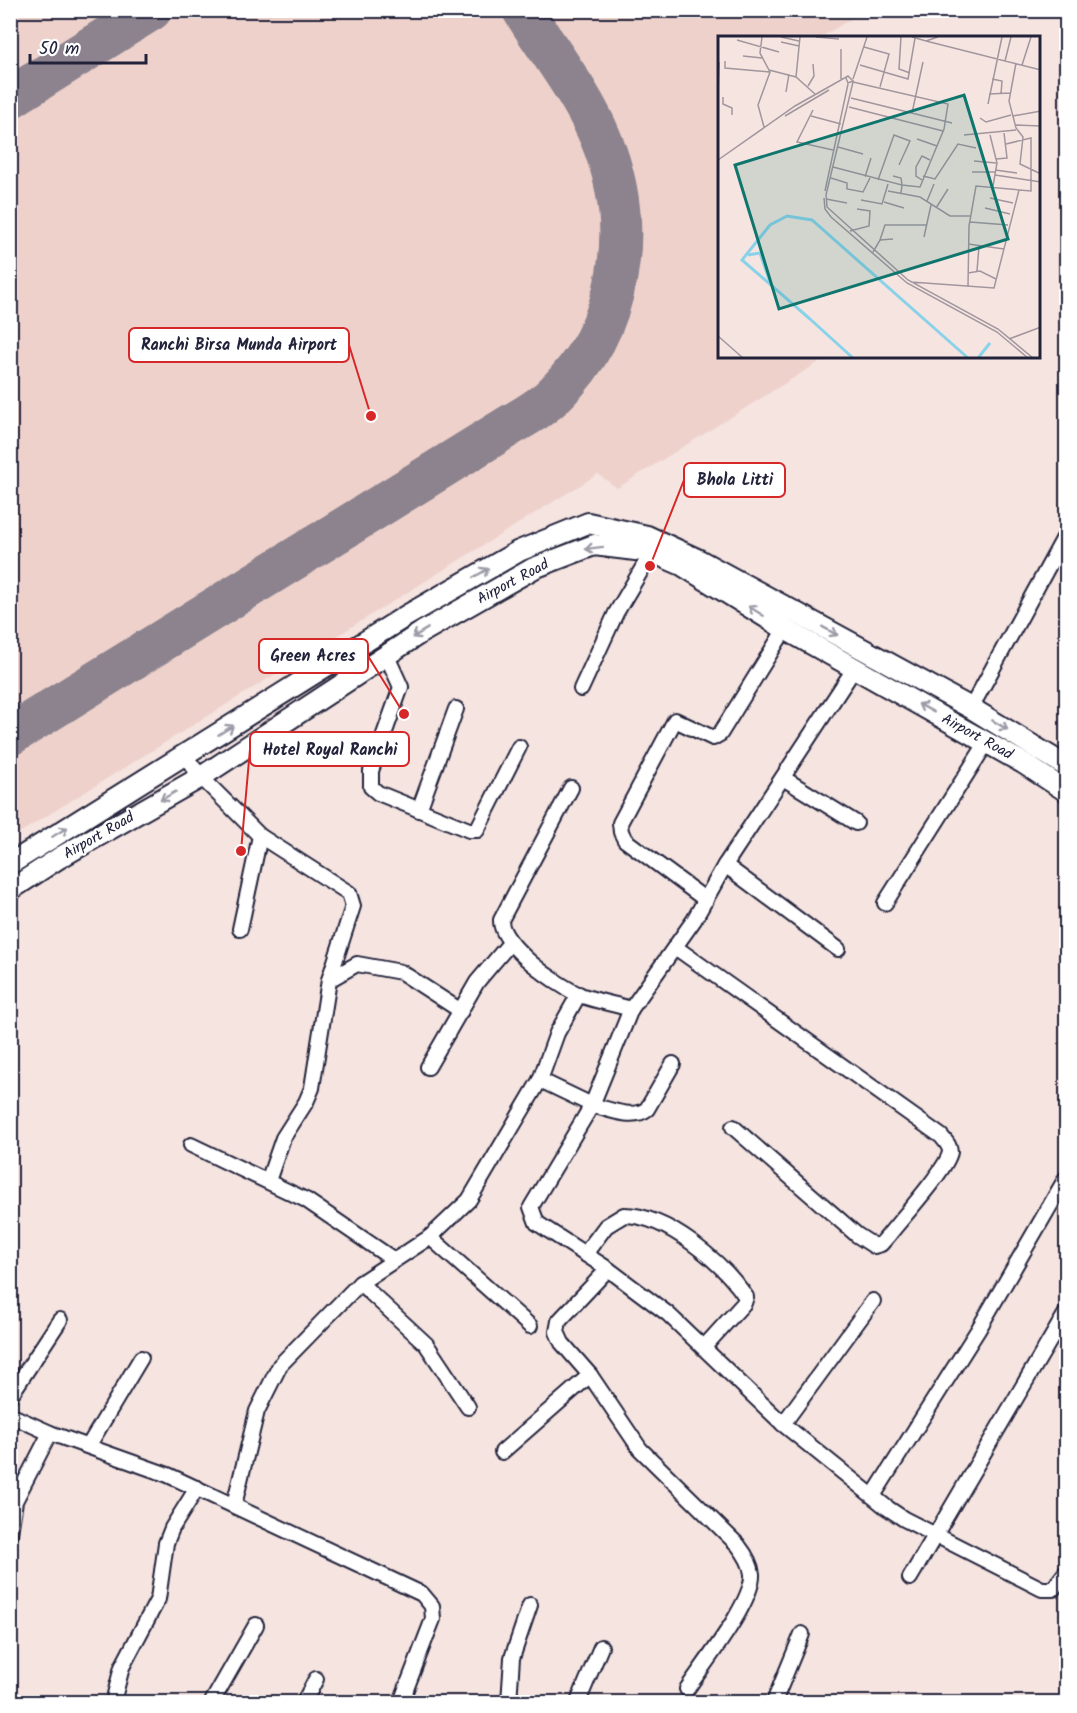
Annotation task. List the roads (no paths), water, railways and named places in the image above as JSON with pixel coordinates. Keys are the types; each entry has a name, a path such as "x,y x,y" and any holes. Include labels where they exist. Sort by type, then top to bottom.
{"street":[{"name":"Airport Road","path":"10,864 406,616 519,551 588,523 647,536 699,560 971,708 1066,766"},
{"path":"971,708 1066,534"},
{"name":"Airport Road","path":"10,890 59,858 201,777 386,654 534,568 594,545 652,552 682,565 785,629 987,742 1066,791"},
{"path":"581,689 616,613 652,552"},
{"path":"706,900 625,840 621,832 621,823 675,720 713,738 720,734 785,629"},
{"path":"386,654 400,687 371,771 371,788 378,794 469,830 477,830 519,747"},
{"path":"854,669 725,866 706,900 631,1009 592,1105 531,1207 537,1223 608,1269 668,1314 783,1424 904,1519 1042,1589 1048,1590 1057,1586 1066,1572"},
{"path":"419,810 456,709"},
{"path":"885,903 987,742"},
{"path":"184,756 201,777 260,836 349,893 353,906 329,980 312,1088 283,1138 268,1181"},
{"path":"783,778 856,823"},
{"path":"571,788 501,920 501,928 510,943 549,976 579,994 631,1009"},
{"path":"240,929 260,836"},
{"path":"725,866 838,950"},
{"path":"428,1066 477,982 510,943"},
{"path":"675,947 941,1136 950,1148 950,1153 940,1170 888,1236 881,1244 874,1246 857,1235 733,1127"},
{"path":"329,980 357,964 401,972 461,1011"},
{"path":"234,1504 257,1411 280,1365 360,1283 430,1237 469,1200 540,1080 557,1033 579,994"},
{"path":"540,1080 592,1105 641,1114 647,1109 673,1064"},
{"path":"191,1145 319,1208 394,1260"},
{"path":"873,1496 1061,1198 1066,1178"},
{"path":"585,1254 606,1226 624,1215 651,1221 685,1238 709,1257 747,1297 704,1347"},
{"path":"430,1237 530,1326"},
{"path":"608,1269 559,1321 557,1332 562,1343 590,1375 640,1449 738,1545 750,1562 751,1590 687,1689"},
{"path":"360,1283 426,1344 468,1407"},
{"path":"783,1424 873,1301"},
{"path":"10,1396 60,1320"},
{"path":"910,1578 938,1535 1064,1321"},
{"path":"89,1445 141,1358"},
{"path":"502,1452 590,1375"},
{"path":"10,1415 50,1433 89,1445 234,1504 422,1594 432,1606 433,1619 401,1702"},
{"path":"10,1533 13,1500 50,1433"},
{"path":"113,1702 122,1666 158,1599 166,1543 172,1528 197,1488"},
{"path":"509,1702 512,1658 530,1605"},
{"path":"212,1702 256,1625"},
{"path":"774,1702 802,1634"},
{"path":"578,1702 601,1647"},
{"path":"304,1702 316,1678"}],"place":[{"name":"Ranchi Birsa Munda Airport","path":"371,416"},
{"name":"Bhola Litti","path":"650,566"},
{"name":"Green Acres","path":"404,714"},
{"name":"Hotel Royal Ranchi","path":"241,851"}]}
